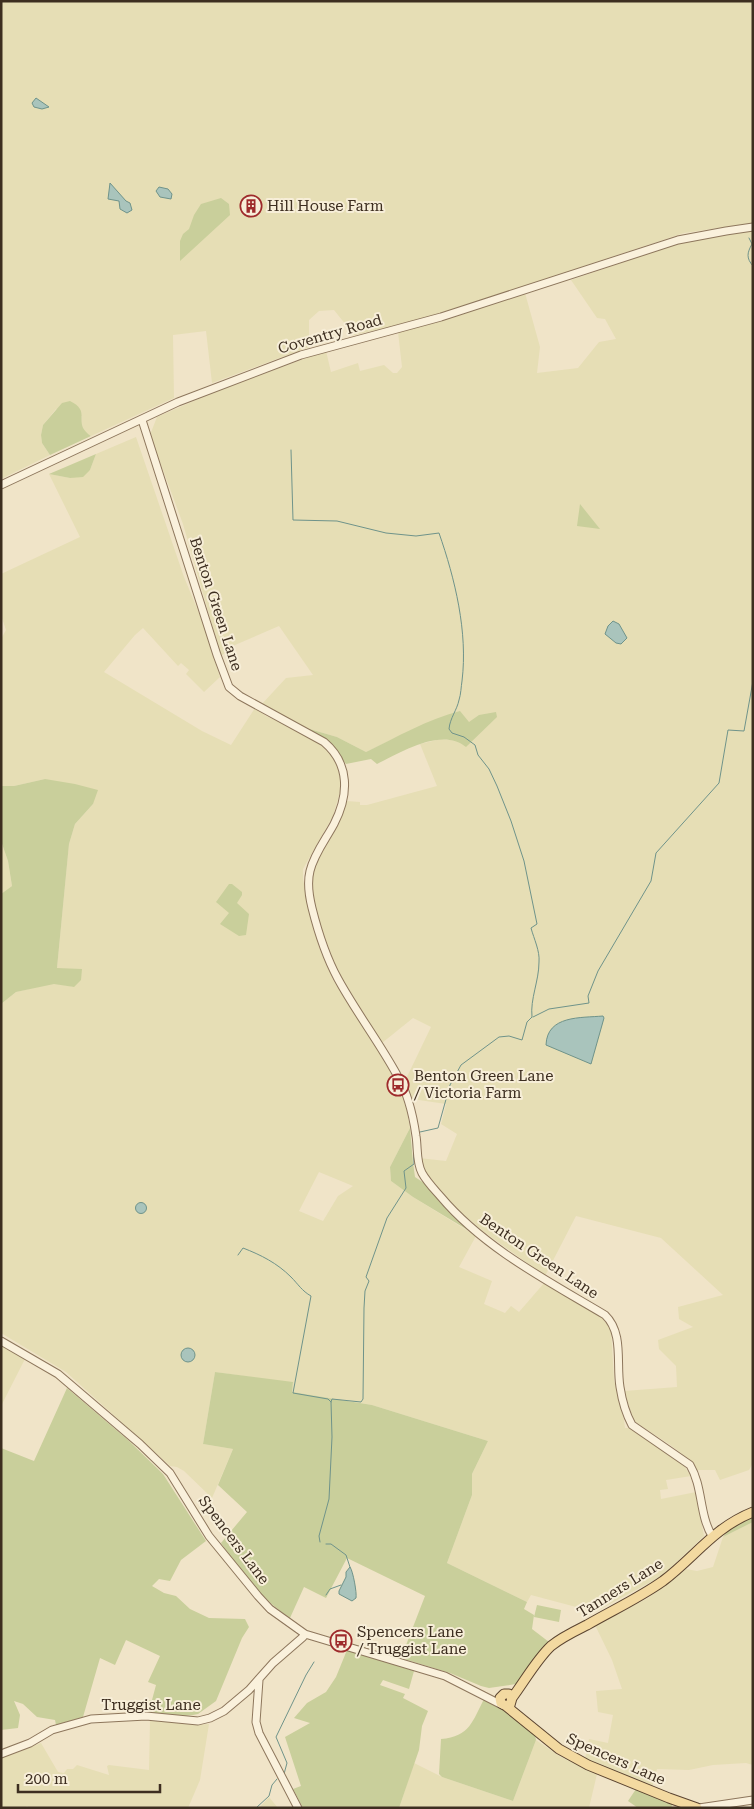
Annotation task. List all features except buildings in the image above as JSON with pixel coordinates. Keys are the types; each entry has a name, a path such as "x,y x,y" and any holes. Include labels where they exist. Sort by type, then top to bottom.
{"main road":[{"name":"Tanners Lane","path":"504,1705 512,1703 508,1696 560,1639 661,1582 712,1536 734,1521 753,1512"},
{"name":"Spencers Lane","path":"504,1705 559,1749 573,1757 669,1798 698,1808"}],"street":[{"name":"Coventry Road","path":"1,485 187,399 301,355 441,317 678,240 753,227"},
{"name":"Benton Green Lane","path":"142,420 214,646 229,687 240,696 324,742 340,760 345,782 342,802 335,823 319,851 310,872 311,906 318,930 337,978 402,1083 413,1117 418,1160 422,1172 448,1206 470,1227 538,1274 605,1316 611,1322 617,1336 620,1388 628,1417 632,1425 690,1465 695,1474 706,1527 712,1536"},
{"name":"Spencers Lane","path":"1,1342 58,1374 136,1440 170,1473 209,1536 270,1609 305,1634 445,1676 504,1705"},
{"name":"Truggist Lane","path":"1,1754 30,1743 52,1730 91,1719 146,1716 198,1721 210,1718 224,1711 249,1690 273,1663 305,1634"},
{"path":"259,1679 256,1722 259,1733 298,1808"},
{"path":"249,1690 257,1696"},
{"name":"Spencers Lane","path":"482,1694 508,1696"},
{"path":"698,1808 753,1800"}],"shaded area":[{"path":"1,1 753,1 753,223 684,233 451,310 405,324 354,335 334,310 319,311 309,320 309,347 212,383 206,331 173,335 174,398 91,436 83,431 81,424 82,416 56,409 43,425 41,435 42,443 50,455 1,479"},
{"path":"753,231 753,1463 749,1470 720,1480 715,1470 697,1470 690,1460 635,1422 624,1391 677,1387 676,1366 659,1349 658,1340 693,1327 679,1319 678,1307 723,1295 661,1238 576,1216 545,1276 484,1232 458,1210 438,1190 419,1158 446,1161 457,1134 441,1124 446,1104 412,1099 405,1081 431,1027 413,1018 382,1043 338,972 319,923 312,891 313,870 339,824 346,801 360,802 360,805 367,805 437,786 420,744 441,739 459,741 469,722 427,723 366,752 337,737 306,728 261,705 286,678 313,675 279,626 235,645 221,656 183,524 150,435 157,417 219,390 326,351 331,372 358,363 360,371 384,365 393,373 397,373 402,367 398,332 444,320 525,293 540,347 537,373 578,368 599,342 616,339 605,319 597,318 571,280 685,241"},
{"path":"136,437 184,577 201,618 220,677 204,692 186,674 189,670 181,663 178,666 143,628 104,672 202,731 231,745 255,708 266,716 307,734 320,743 334,758 340,773 340,792 333,816 303,869 303,879 319,947 333,980 399,1082 406,1106 410,1128 390,1167 391,1181 476,1236 459,1267 492,1281 484,1304 505,1313 511,1306 519,1312 545,1282 602,1318 611,1330 614,1380 625,1428 629,1428 682,1463 691,1476 666,1480 668,1489 660,1490 661,1499 696,1492 704,1536 662,1576 595,1612 531,1595 527,1602 447,1563 472,1495 472,1474 488,1441 372,1405 291,1392 293,1383 215,1372 203,1444 233,1449 212,1498 184,1471 170,1466 66,1372 1,1333 1,1004 16,992 54,983 74,987 57,968 69,844 75,824 93,804 45,779 14,786 1,786 1,639 6,630 1,615 1,574 80,537 49,474 70,478 90,470 96,454","holes":["319,1172 353,1186 338,1196 323,1221 299,1211"]},
{"path":"1,841 8,861 12,886 1,894"},
{"path":"1,1345 25,1359 1,1406"},
{"path":"753,1522 753,1765 746,1763 713,1765 689,1770 657,1769 652,1788 585,1759 589,1739 608,1743 613,1715 598,1712 596,1691 622,1689 612,1660 595,1625 648,1598 686,1569 697,1571 713,1567 723,1537"},
{"path":"150,1720 194,1725 209,1724 200,1780 188,1808 29,1808 27,1806 25,1808 1,1808 1,1758 41,1743 58,1772 64,1773 67,1769 73,1769 77,1765 109,1775 107,1766 109,1765 149,1770"},
{"path":"536,1740 561,1757 597,1774 589,1808 399,1808 414,1763 442,1777 513,1801"},
{"path":"269,1797 278,1808 259,1808"}],"green space":[{"path":"221,198 229,204 230,215 180,261 180,241 183,234 189,229 194,215 201,204"},
{"path":"70,401 80,409 83,427 91,436 50,455 42,443 43,425 62,403"},
{"path":"96,454 90,470 83,477 70,478 49,474"},
{"path":"580,504 600,529 577,526"},
{"path":"460,711 469,722 479,715 496,712 497,717 466,747 456,741 434,740 409,748 377,764 371,759 346,764 332,745 306,728 337,737 366,752 424,724"},
{"path":"45,779 98,790 93,804 75,824 69,844 57,968 82,969 81,980 74,987 54,984 16,992 1,1004 1,894 12,886 8,861 1,841 1,786 14,786"},
{"path":"229,884 232,884 242,892 237,903 249,914 246,935 239,936 220,924 229,913 216,902"},
{"path":"410,1128 415,1177 424,1183 471,1232 413,1197 391,1181 390,1167"},
{"path":"215,1372 293,1382 292,1392 372,1405 488,1441 472,1474 472,1495 447,1563 527,1602 524,1609 534,1615 532,1629 549,1642 516,1684 489,1688 450,1673 401,1658 425,1596 347,1558 326,1598 304,1587 290,1618 261,1594 221,1543 247,1512 218,1485 233,1449 203,1444"},
{"path":"67,1388 128,1440 163,1474 206,1541 181,1560 170,1581 159,1579 152,1586 164,1593 176,1596 190,1609 209,1618 245,1619 249,1627 242,1638 216,1701 198,1714 183,1716 139,1712 141,1701 152,1700 156,1685 148,1682 160,1656 126,1640 115,1665 100,1658 83,1717 56,1725 55,1720 37,1717 23,1704 14,1701 20,1715 18,1728 1,1730 1,1448 34,1461"},
{"path":"753,1517 753,1522 723,1537 733,1528"},
{"path":"537,1605 561,1610 559,1622 534,1617"},
{"path":"347,1650 414,1671 409,1689 383,1680 380,1685 405,1694 403,1698 428,1711 422,1726 419,1750 399,1808 303,1808 293,1789 301,1786 285,1737 310,1723 294,1718 307,1703 326,1692 336,1677"},
{"path":"484,1699 501,1708 535,1735 536,1740 513,1801 442,1777 439,1774 441,1739 451,1738 464,1731 473,1720"},
{"path":"636,1789 673,1803 671,1808 638,1808 628,1801"}],"water":[{"path":"36,98 49,107 42,109 34,107 32,103"},
{"path":"110,183 130,203 132,210 127,213 120,209 119,201 108,199"},
{"path":"159,187 168,189 172,194 171,199 160,197 156,191"},
{"path":"613,621 619,624 627,638 621,644 616,643 605,634 608,626"},
{"path":"603,1016 591,1064 546,1045 552,1028 559,1023 576,1018"},
{"path":"141,1202 147,1208 141,1214 135,1208"},
{"path":"188,1348 193,1350 195,1355 193,1360 188,1362 183,1360 181,1355 183,1350"},
{"path":"350,1567 356,1595 356,1598 352,1601 339,1594 346,1577 346,1572"}],"waterway":[{"path":"749,238 752,244 748,258 753,266"},
{"path":"291,450 293,520 337,521 386,533 416,536 439,533 455,587 462,625 463,644 460,695 449,729 452,733 464,737 475,745 478,755 489,769 497,786 524,861 537,924 531,928 539,954 539,969 532,1003 532,1017 527,1022 522,1040 509,1036 499,1037 461,1065 450,1085 438,1128 420,1132"},
{"path":"533,1017 549,1009 589,1003 588,996 598,971 651,881 656,853 719,783 728,730 744,731 753,681"},
{"path":"320,1542 319,1536 329,1499 332,1437 331,1402 332,1399 361,1402 363,1399 364,1308 365,1291 369,1281 366,1277 387,1218 406,1188 404,1171 414,1164 413,1136"},
{"path":"238,1255 243,1248 268,1260 286,1272 311,1296 293,1393 328,1399 331,1402"},
{"path":"326,1544 331,1544 346,1555 350,1567"},
{"path":"326,1595 330,1589 341,1585"},
{"path":"284,1774 287,1763 276,1737 314,1662"},
{"path":"256,1808 269,1796 272,1785 277,1779"}],"place":[{"name":"Hill House Farm","path":"251,206"},
{"name":"Benton Green Lane / Victoria Farm","path":"398,1085"},
{"name":"Spencers Lane / Truggist Lane","path":"341,1641"}]}
